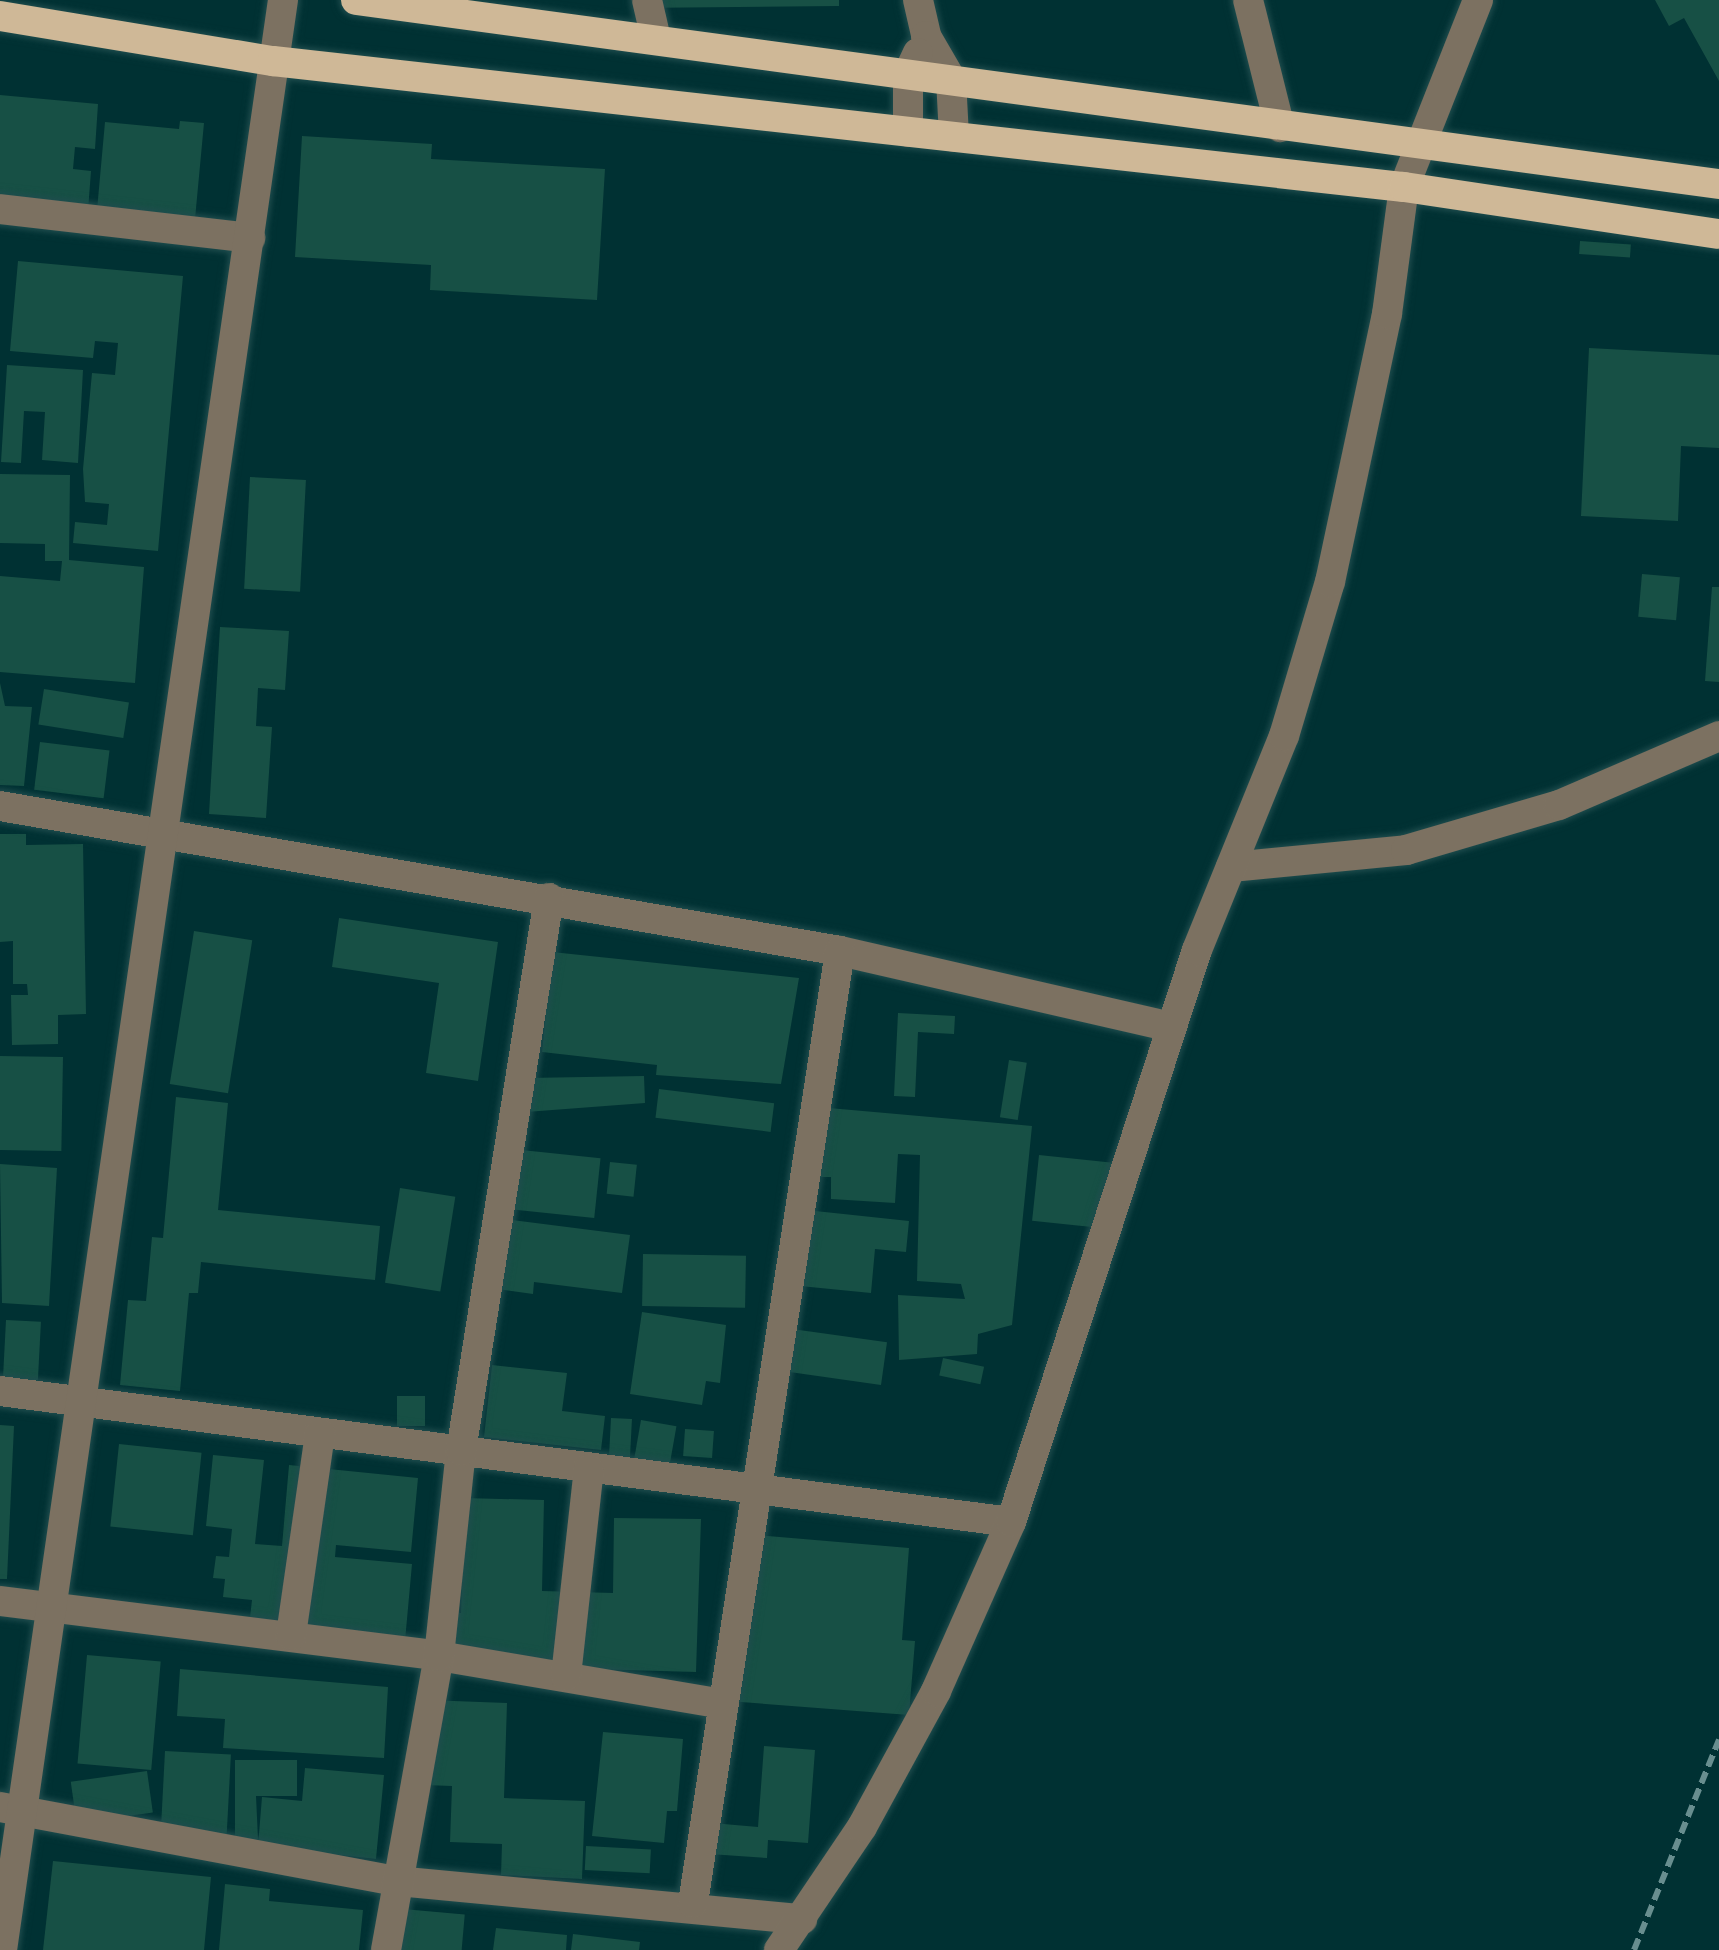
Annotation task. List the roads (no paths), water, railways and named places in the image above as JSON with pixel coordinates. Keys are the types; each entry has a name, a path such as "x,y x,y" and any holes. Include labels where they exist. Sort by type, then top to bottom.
{"main road":[{"path":"356,0 1719,184"},
{"path":"0,16 273,62 1404,187 1719,234"}],"street":[{"path":"2,1950 11,1809 52,1609 283,0"},
{"path":"647,0 656,39"},
{"path":"918,0 926,37 951,79 953,137"},
{"path":"1248,0 1280,127"},
{"path":"779,1950 802,1919 936,1690 1011,1522 1171,1027 1284,736 1330,582 1387,314 1404,187 1478,0"},
{"path":"908,132 908,74 926,37"},
{"path":"0,209 250,238"},
{"path":"1231,866 1406,850 1559,805 1719,736"},
{"path":"0,806 840,951 1171,1027"},
{"path":"386,1950 439,1656 460,1451 549,898"},
{"path":"693,1903 751,1492 840,951"},
{"path":"0,1391 751,1492 1011,1522"},
{"path":"290,1635 320,1433"},
{"path":"566,1676 589,1469"},
{"path":"0,1601 439,1656 723,1704"},
{"path":"11,1809 397,1881 693,1903 802,1919"}]}
